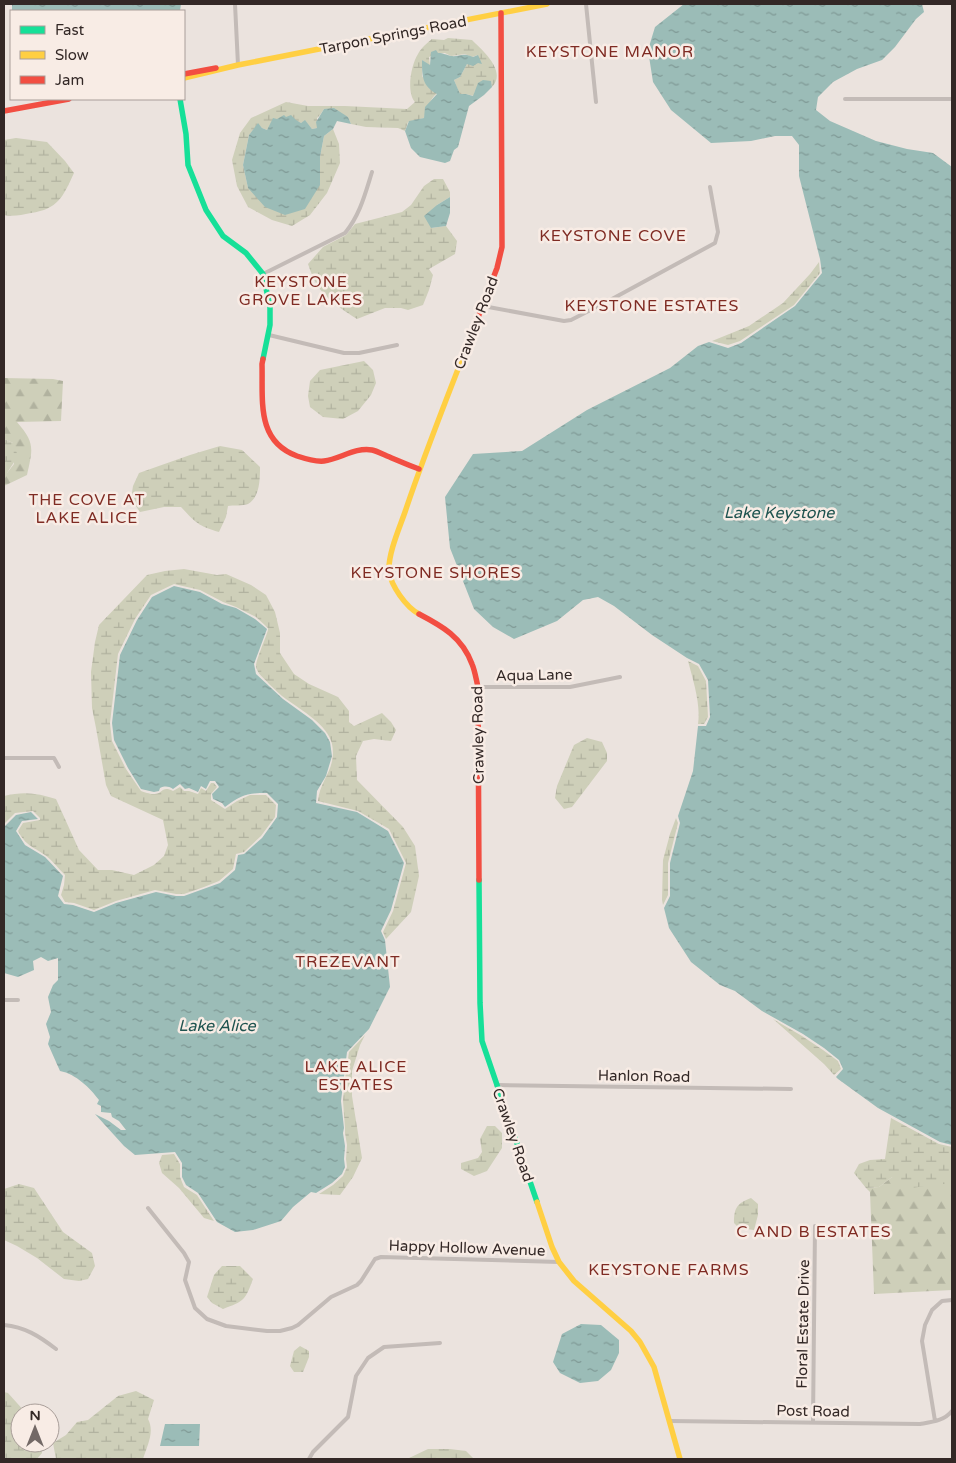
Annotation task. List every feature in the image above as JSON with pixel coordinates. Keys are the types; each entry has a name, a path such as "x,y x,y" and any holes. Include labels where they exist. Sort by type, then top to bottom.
{"street":[{"path":"234,4 238,65"},
{"name":"Tarpon Springs Road","path":"185,78 238,65 547,4"},
{"path":"586,4 596,102"},
{"name":"Crawley Road","path":"501,13 502,247 498,268 419,469 392,548 389,569 391,582 411,610 445,628 459,641 472,663 478,686 480,1003 482,1041 496,1085 552,1247 559,1262 574,1281 631,1331 640,1342 654,1368 680,1459"},
{"name":"Tarpon Springs Road","path":"185,74 238,65"},
{"path":"845,99 952,99"},
{"path":"4,111 64,100"},
{"path":"180,100 186,134 188,165 206,210 223,236 246,253 263,274 270,307 270,325 262,364 262,410 270,436 278,446 288,453 307,460 324,461 353,451 372,450 419,469"},
{"path":"263,274 345,233 359,212 372,172"},
{"path":"483,306 564,321 571,320 612,299 715,243 718,232 710,187"},
{"path":"268,335 344,353 360,353 397,346"},
{"name":"Aqua Lane","path":"478,686 570,687 620,678"},
{"path":"4,758 54,758 59,767"},
{"path":"4,1000 18,1000"},
{"name":"Hanlon Road","path":"496,1085 791,1089"},
{"name":"Happy Hollow Avenue","path":"148,1208 189,1262 185,1280 195,1308 207,1319 226,1326 249,1330 280,1330 298,1325 331,1297 357,1285 376,1259 381,1257 559,1262"},
{"name":"Floral Estate Drive","path":"813,1423 815,1226"},
{"path":"935,1421 922,1342 925,1325 932,1310 942,1301 952,1300"},
{"path":"4,1325 28,1330 40,1336 56,1349"},
{"path":"309,1459 313,1452 348,1417 356,1376 368,1358 384,1346 440,1343"},
{"name":"Post Road","path":"670,1421 920,1424 947,1417 952,1411"}],"green space":[{"path":"448,38 472,40 487,55 497,74 496,81 492,87 491,81 475,91 474,96 460,95 454,80 460,77 467,64 478,55 472,57 465,54 451,56 445,53 438,53 429,57 430,66 422,60 422,76 429,88 437,93 430,101 424,118 408,122 405,131 398,128 366,127 351,124 348,117 324,109 317,118 317,128 312,129 305,121 301,123 286,117 272,122 267,130 258,124 249,135 243,165 248,188 320,185 320,157 324,136 333,129 339,144 340,163 327,193 310,215 292,226 272,220 248,207 237,186 232,160 240,133 251,118 286,102 308,106 407,109 415,102 412,98 410,85 413,65 419,52 432,39 444,40"},
{"path":"16,138 47,142 74,173 63,195 54,205 40,211 7,216 4,215 4,140"},
{"path":"434,179 443,179 450,192 450,197 437,205 431,228 446,226 457,241 455,254 429,269 433,275 423,305 408,310 385,308 357,319 326,297 316,283 308,264 323,247 346,235 355,224 402,212 411,205 424,186"},
{"path":"819,262 820,273 794,305 740,341 728,345 712,341 749,326 783,303"},
{"path":"364,361 373,370 376,383 371,395 358,411 343,419 323,417 310,407 308,396 310,381 320,370"},
{"path":"4,378 63,381 61,421 17,422 30,441 29,466 27,475 4,486 4,473 7,473 14,464 13,443 4,439"},
{"path":"4,439 13,443 18,456 7,473 4,473"},
{"path":"220,446 242,450 260,467 260,472 255,497 248,504 228,506 226,517 219,532 197,523 181,507 164,507 140,512 131,499 133,486 139,473"},
{"path":"184,569 217,575 226,574 251,585 266,595 275,612 280,633 280,653 294,674 309,684 338,697 349,711 349,722 354,726 382,713 396,730 391,741 374,739 363,741 356,756 357,780 403,827 415,846 419,876 411,912 386,939 383,932 393,911 406,863 389,829 358,811 318,801 319,793 332,760 332,744 329,737 320,724 282,696 258,671 256,663 268,628 256,617 200,590 174,584 151,595 135,619 118,654 110,723 112,741 126,769 141,791 156,794 166,789 173,791 180,787 184,791 198,794 201,788 206,791 211,783 214,783 217,787 211,794 211,800 225,809 250,795 266,795 276,805 275,817 261,836 244,852 236,854 233,869 219,881 184,894 155,890 116,901 94,910 65,902 61,895 65,875 48,857 30,845 21,836 18,831 23,823 40,820 33,811 15,813 4,824 4,796 24,793 43,795 56,799 79,850 98,870 112,870 134,875 154,865 164,856 168,845 163,820 111,796 106,785 92,708 91,672 99,625 147,575"},
{"path":"688,661 698,666 706,681 708,717 704,724 698,724 697,700"},
{"path":"587,738 602,742 607,753 607,761 572,807 564,809 555,798 557,786 574,745"},
{"path":"676,818 678,823 668,863 668,895 663,905 663,860"},
{"path":"773,1019 838,1061 841,1069 834,1075"},
{"path":"365,1035 352,1071 352,1096 362,1158 353,1177 340,1195 319,1194 343,1176 347,1167 343,1101 345,1079 349,1052"},
{"path":"891,1118 939,1144 952,1147 952,1184 905,1189 892,1177 879,1187 866,1188 854,1173 859,1164 870,1160 885,1159"},
{"path":"487,1126 495,1126 502,1133 502,1148 487,1171 474,1176 461,1169 461,1163 478,1158 482,1152 480,1139"},
{"path":"174,1154 180,1164 180,1177 184,1187 197,1195 214,1221 204,1218 179,1188 162,1173 159,1163 162,1155"},
{"path":"892,1177 938,1184 952,1184 952,1290 874,1294 870,1192 866,1188 879,1187"},
{"path":"19,1184 34,1188 63,1232 92,1253 95,1266 88,1279 79,1281 64,1279 37,1258 4,1240 4,1189"},
{"path":"751,1198 758,1204 758,1215 754,1230 739,1228 734,1223 737,1207 742,1202"},
{"path":"222,1266 240,1266 253,1279 246,1296 240,1302 223,1309 212,1303 207,1297 214,1275"},
{"path":"300,1346 309,1351 309,1357 303,1372 294,1372 290,1366 294,1351"},
{"path":"136,1391 154,1400 148,1419 151,1429 150,1439 143,1459 56,1459 55,1453 60,1453 60,1439 66,1435 77,1422 88,1420 118,1396"},
{"path":"4,1392 8,1393 17,1403 10,1403 10,1453 42,1453 37,1459 4,1459"},
{"path":"428,1449 466,1451 474,1459 407,1459"}],"water":[{"path":"12,4 181,4 180,10 12,10"},
{"name":"Lake Keystone","path":"684,4 922,4 924,12 882,60 857,69 833,82 818,97 816,110 830,121 876,141 933,153 952,167 952,1145 940,1142 878,1108 838,1079 836,1077 843,1069 839,1060 803,1034 762,1011 735,991 720,985 691,962 669,928 664,908 670,896 670,863 680,823 678,816 693,771 698,726 706,726 710,717 708,680 699,664 652,635 614,606 598,597 583,600 557,621 514,639 493,627 474,609 450,548 445,497 473,454 522,451 587,410 670,368 698,346 709,342 728,348 741,343 795,306 822,273 799,176 799,145 792,136 711,143 671,110 653,82 648,50 655,27"},
{"path":"436,50 438,53 451,56 464,55 473,57 478,55 482,64 478,63 473,66 467,64 460,77 454,80 460,94 473,96 478,83 483,80 491,81 492,87 469,106 458,147 454,150 450,161 445,163 420,157 411,148 405,131 409,121 424,118 425,107 437,94 428,88 424,80 422,66 422,60 430,65 431,52"},
{"path":"334,108 348,117 351,124 337,121 333,129 324,136 320,157 320,185 305,209 285,215 265,207 248,188 243,165 249,135 258,123 267,130 273,118 277,119 284,115 286,117 291,115 301,123 305,120 312,129 317,128 316,122 324,109"},
{"path":"450,197 450,213 446,226 431,228 424,216"},
{"name":"Lake Alice","path":"174,586 200,592 222,604 236,608 255,619 267,629 254,664 256,674 283,699 312,720 325,733 330,742 332,756 326,776 317,791 316,803 357,812 388,831 404,863 391,910 381,931 385,940 390,987 369,1029 347,1052 341,1101 345,1146 345,1167 342,1174 316,1193 311,1192 293,1207 281,1221 253,1230 235,1232 217,1222 198,1193 186,1185 182,1177 182,1163 175,1152 135,1155 124,1146 95,1114 121,1130 126,1130 119,1121 112,1117 111,1113 101,1112 101,1106 97,1104 99,1100 82,1082 72,1075 60,1071 48,1044 50,1037 46,1024 51,1012 48,997 53,985 58,980 58,958 48,961 41,957 33,961 34,970 18,977 4,973 4,827 16,815 31,812 38,819 22,821 16,831 25,845 45,857 63,876 58,896 64,904 94,912 116,903 156,892 184,896 220,883 235,870 238,855 244,854 262,838 277,817 278,804 267,793 245,796 225,807 222,803 213,799 212,794 219,787 215,781 210,781 206,789 201,786 198,792 189,788 185,789 180,784 173,789 163,787 159,791 154,792 141,789 114,740 112,723 120,655 137,620 152,597"},
{"path":"581,1324 601,1325 619,1340 619,1353 611,1370 598,1381 580,1383 560,1373 553,1362 562,1334"},
{"path":"165,1424 200,1424 199,1446 160,1446"}],"traffic: fast":[{"path":"180,100 186,134 188,165 206,210 223,236 246,253 263,274 270,307 270,325 263,359"},
{"path":"479,880 482,1041 537,1202"}],"traffic: slow":[{"path":"185,78 238,65 547,4"},
{"path":"419,614 404,601 396,589 390,577 390,557 421,467 472,333"},
{"path":"537,1202 559,1262 574,1281 631,1331 640,1342 654,1367 680,1459"}],"traffic: jam":[{"path":"472,333 497,268 502,247 501,13"},
{"path":"185,74 216,68"},
{"path":"4,111 64,100"},
{"path":"263,359 262,392 264,418 274,440 284,449 300,457 321,461 360,450 372,450 419,469"},
{"path":"419,614 450,633 463,646 473,667 478,687 479,880"}],"district":[{"name":"KEYSTONE MANOR","path":"610,51"},
{"name":"KEYSTONE COVE","path":"613,235"},
{"name":"KEYSTONE GROVE LAKES","path":"301,290"},
{"name":"KEYSTONE ESTATES","path":"652,305"},
{"name":"THE COVE AT LAKE ALICE","path":"87,508"},
{"name":"KEYSTONE SHORES","path":"436,572"},
{"name":"TREZEVANT","path":"348,961"},
{"name":"LAKE ALICE ESTATES","path":"356,1075"},
{"name":"C AND B ESTATES","path":"814,1231"},
{"name":"KEYSTONE FARMS","path":"669,1269"}]}
